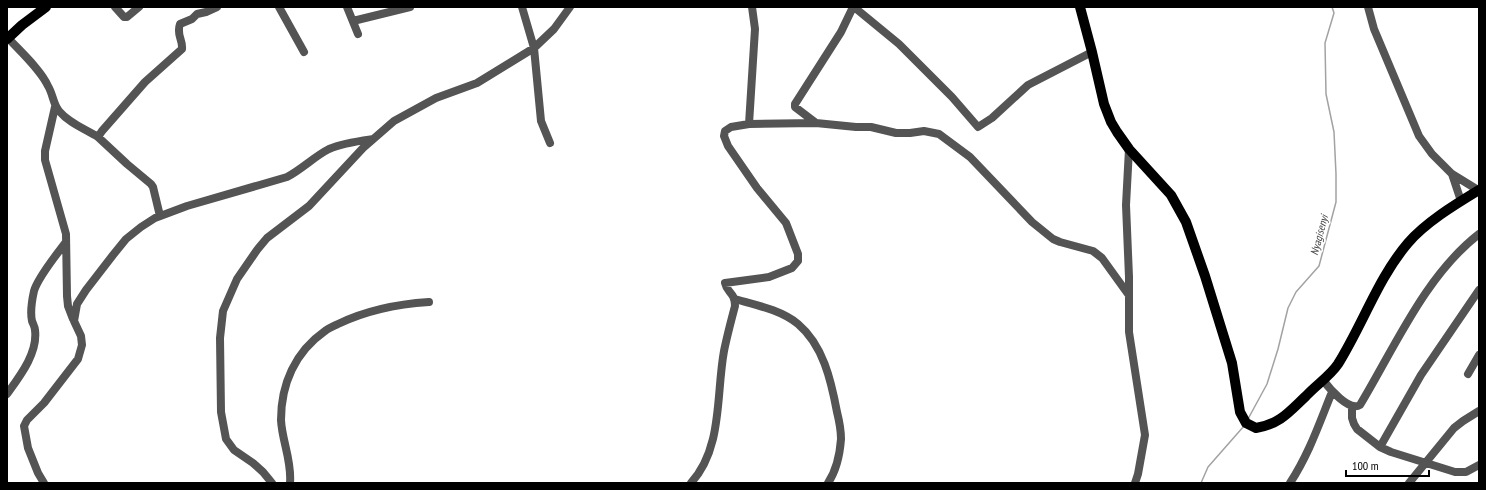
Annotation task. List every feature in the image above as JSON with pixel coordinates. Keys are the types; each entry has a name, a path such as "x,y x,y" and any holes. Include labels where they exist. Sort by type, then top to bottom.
{"main road":[{"path":"8,39 22,25 46,7"},
{"path":"1080,7 1104,104 1117,132 1129,149 1170,195 1186,222 1205,276 1232,363 1240,412 1246,423 1256,428 1275,423 1337,365 1359,328 1389,270 1409,242 1428,225 1479,190"}],"street":[{"path":"115,7 124,17 127,17 139,7"},
{"path":"98,137 145,82 182,49 178,31 180,24 192,19 197,14 217,7"},
{"path":"279,7 304,52"},
{"path":"347,7 358,34"},
{"path":"352,21 410,7"},
{"path":"522,7 534,48 541,121 550,143"},
{"path":"272,483 253,462 234,450 226,439 221,412 220,338 223,311 237,278 256,250 267,238 308,206 363,148 394,121 408,112 450,92 477,83 534,48 554,29 570,7"},
{"path":"749,124 755,29 752,7"},
{"path":"816,123 795,106 795,104 841,32 854,7 899,44 952,97 978,127 992,118 1028,85 1092,52"},
{"path":"1368,7 1374,29 1419,136 1432,154 1452,174 1479,190"},
{"path":"8,39 24,55 48,86 55,107 65,117 98,137 151,184 160,216"},
{"path":"44,483 38,473 28,448 24,426 27,420 44,403 78,359 81,351 81,336 68,306 66,242 63,220 45,160 55,107"},
{"path":"828,483 838,458 841,438 832,384 820,353 811,338 797,324 784,315 735,299 725,286 725,283 770,277 792,268 798,261 798,254 786,223 757,188 728,146 724,136 725,131 731,127 749,124 816,123 872,127 896,133 924,131 939,134 970,157 1032,222 1053,239 1093,251 1102,258 1128,294"},
{"path":"74,321 77,304 86,290 126,239 141,227 160,216 187,206 287,177 300,170 329,149 374,139"},
{"path":"1129,149 1126,205 1129,277 1129,332 1145,435 1135,483"},
{"path":"1452,174 1462,201"},
{"path":"1322,380 1332,392 1352,406 1360,405 1419,301 1469,241 1479,234"},
{"path":"7,394 18,379 34,346 35,331 32,320 32,303 34,289 66,242"},
{"path":"1380,446 1421,376 1479,290"},
{"path":"692,483 697,477 707,458 712,443 724,352 735,306 735,299"},
{"path":"290,483 289,458 281,422 282,398 287,379 296,362 309,345 325,330 348,319 401,304 430,302"},
{"path":"1468,374 1479,355"},
{"path":"1290,483 1304,460 1316,435 1332,392"},
{"path":"1352,406 1352,418 1357,428 1380,446 1391,452 1455,472 1466,472 1479,465"},
{"path":"1409,483 1454,428 1463,420 1479,411"}],"waterway":[{"name":"Nyagisenyi","path":"1248,419 1267,384 1278,349 1288,308 1296,292 1319,266 1336,202 1334,132 1326,94 1325,43 1334,13 1332,7"},
{"name":"Nyagisenyi","path":"1201,483 1208,467 1244,426"}]}
